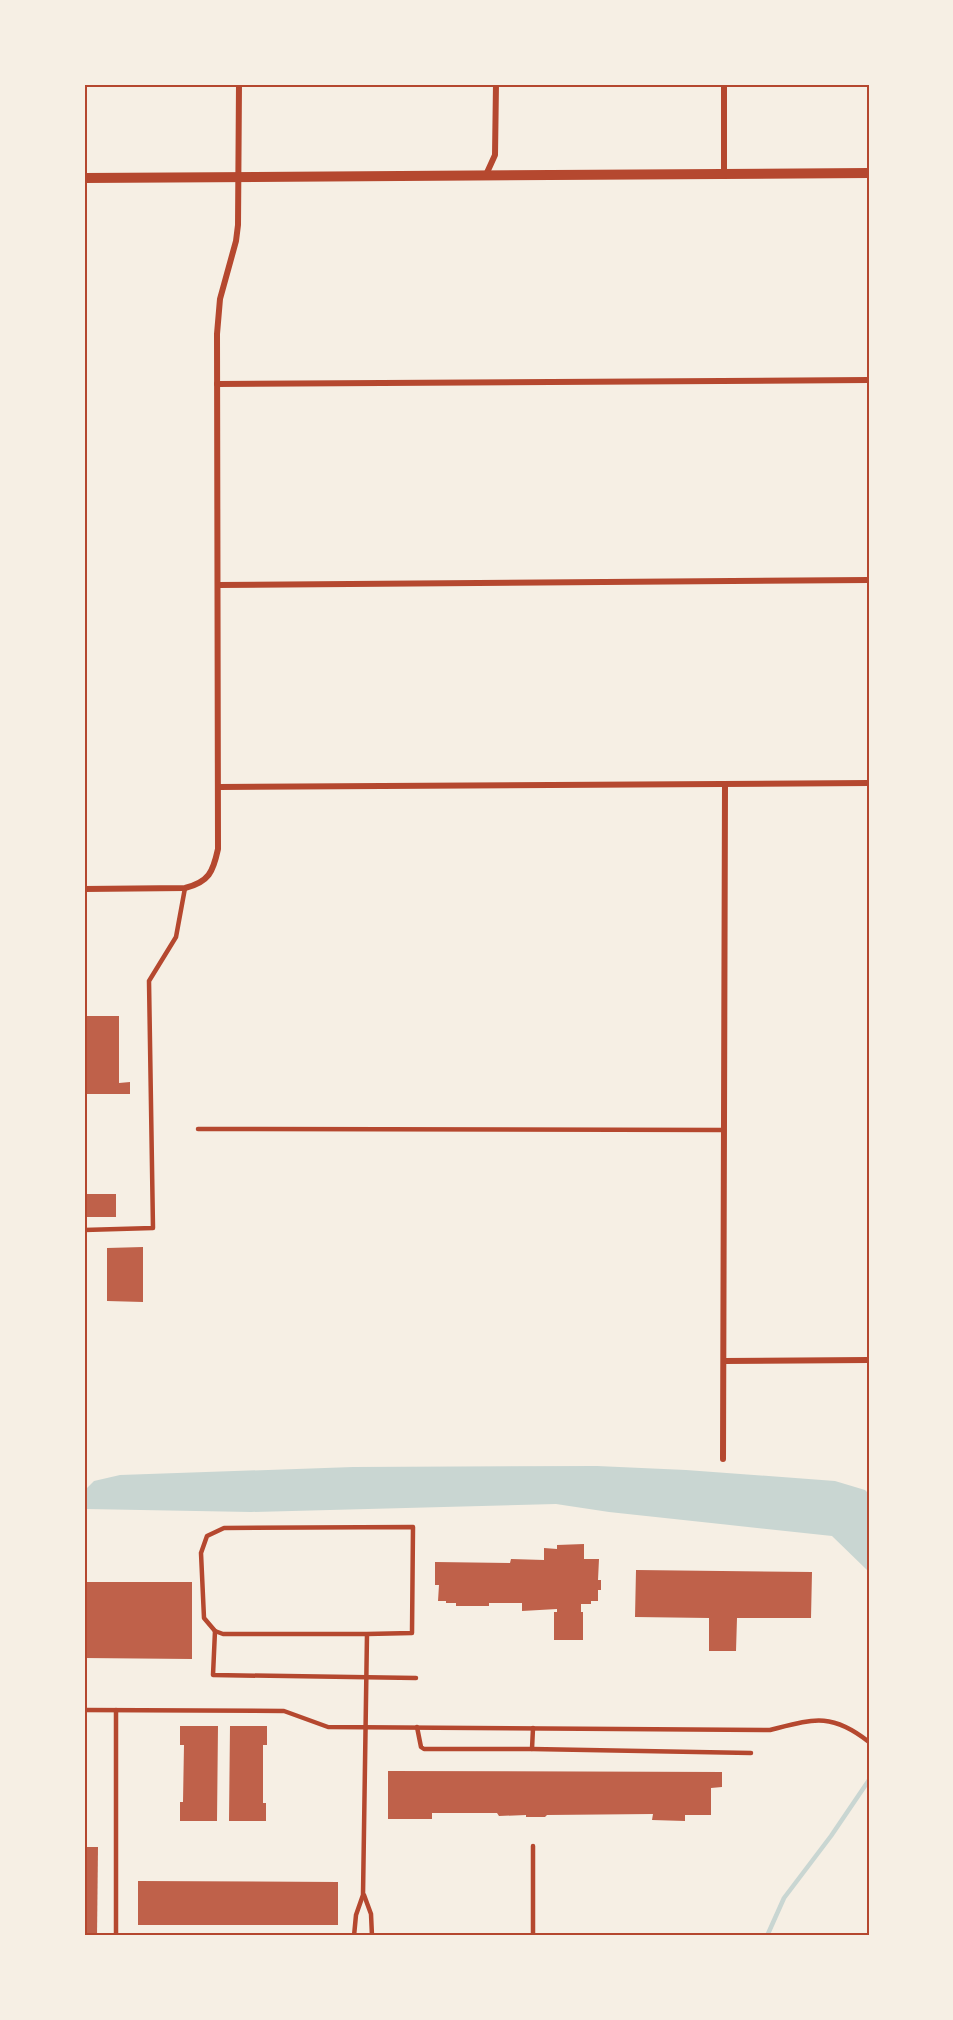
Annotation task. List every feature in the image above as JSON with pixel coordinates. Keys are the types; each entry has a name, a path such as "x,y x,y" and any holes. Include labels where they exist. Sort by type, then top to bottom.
{"street":[{"path":"84,889 185,888 198,885 207,879 215,864 218,849 217,334 220,299 236,241 239,84"},
{"path":"485,177 495,155 496,84"},
{"path":"724,84 724,175"},
{"path":"84,178 869,173"},
{"path":"217,384 869,380"},
{"path":"218,585 869,580"},
{"path":"219,787 869,783"},
{"path":"723,1459 725,785"},
{"path":"724,1360 869,1360"}],"lane":[{"path":"84,1230 153,1228 149,981 176,936 185,888"},
{"path":"198,1130 724,1130"},
{"path":"413,1527 412,1633 367,1634 223,1634 215,1631 204,1618 201,1553 207,1536 224,1528 413,1527"},
{"path":"215,1631 213,1675 416,1678"},
{"path":"354,1936 356,1915 363,1895 367,1634"},
{"path":"84,1710 284,1711 328,1727 770,1730 807,1720 823,1720 841,1724 869,1742"},
{"path":"116,1710 116,1936"},
{"path":"417,1727 421,1747 424,1749 751,1753"},
{"path":"532,1749 533,1728"},
{"path":"532,1846 532,1936"},
{"path":"363,1895 371,1914 372,1936"}],"shaded area":[{"path":"597,1466 835,1481 865,1490 869,1494 869,1576 867,1570 832,1536 609,1512 556,1504 251,1512 86,1509 84,1491 94,1481 120,1475 353,1467"}],"building":[{"path":"84,1016 119,1016 119,1083 130,1082 130,1094 84,1094"},
{"path":"84,1194 116,1194 116,1217 84,1217"},
{"path":"143,1247 143,1302 107,1301 107,1248"},
{"path":"584,1544 584,1559 599,1559 598,1580 601,1580 601,1590 598,1590 598,1601 581,1604 583,1640 554,1640 554,1612 557,1612 557,1609 522,1611 522,1603 456,1606 456,1603 438,1601 439,1585 435,1585 435,1562 510,1563 511,1559 544,1560 544,1548 557,1549 557,1545"},
{"path":"636,1570 812,1572 811,1618 737,1618 736,1651 709,1651 709,1618 635,1617"},
{"path":"84,1582 192,1582 192,1659 84,1658"},
{"path":"180,1726 218,1726 217,1821 180,1821 180,1802 183,1802 184,1745 180,1745"},
{"path":"230,1726 267,1726 267,1745 263,1745 263,1803 266,1803 266,1821 229,1821"},
{"path":"388,1771 722,1772 722,1787 711,1788 711,1815 685,1815 685,1821 652,1820 653,1814 526,1817 526,1815 499,1816 497,1813 432,1813 432,1819 388,1819"},
{"path":"84,1847 98,1847 97,1936 84,1936"},
{"path":"138,1881 338,1882 338,1925 138,1925"}],"waterway":[{"path":"767,1936 784,1898 831,1836 869,1780"}]}
